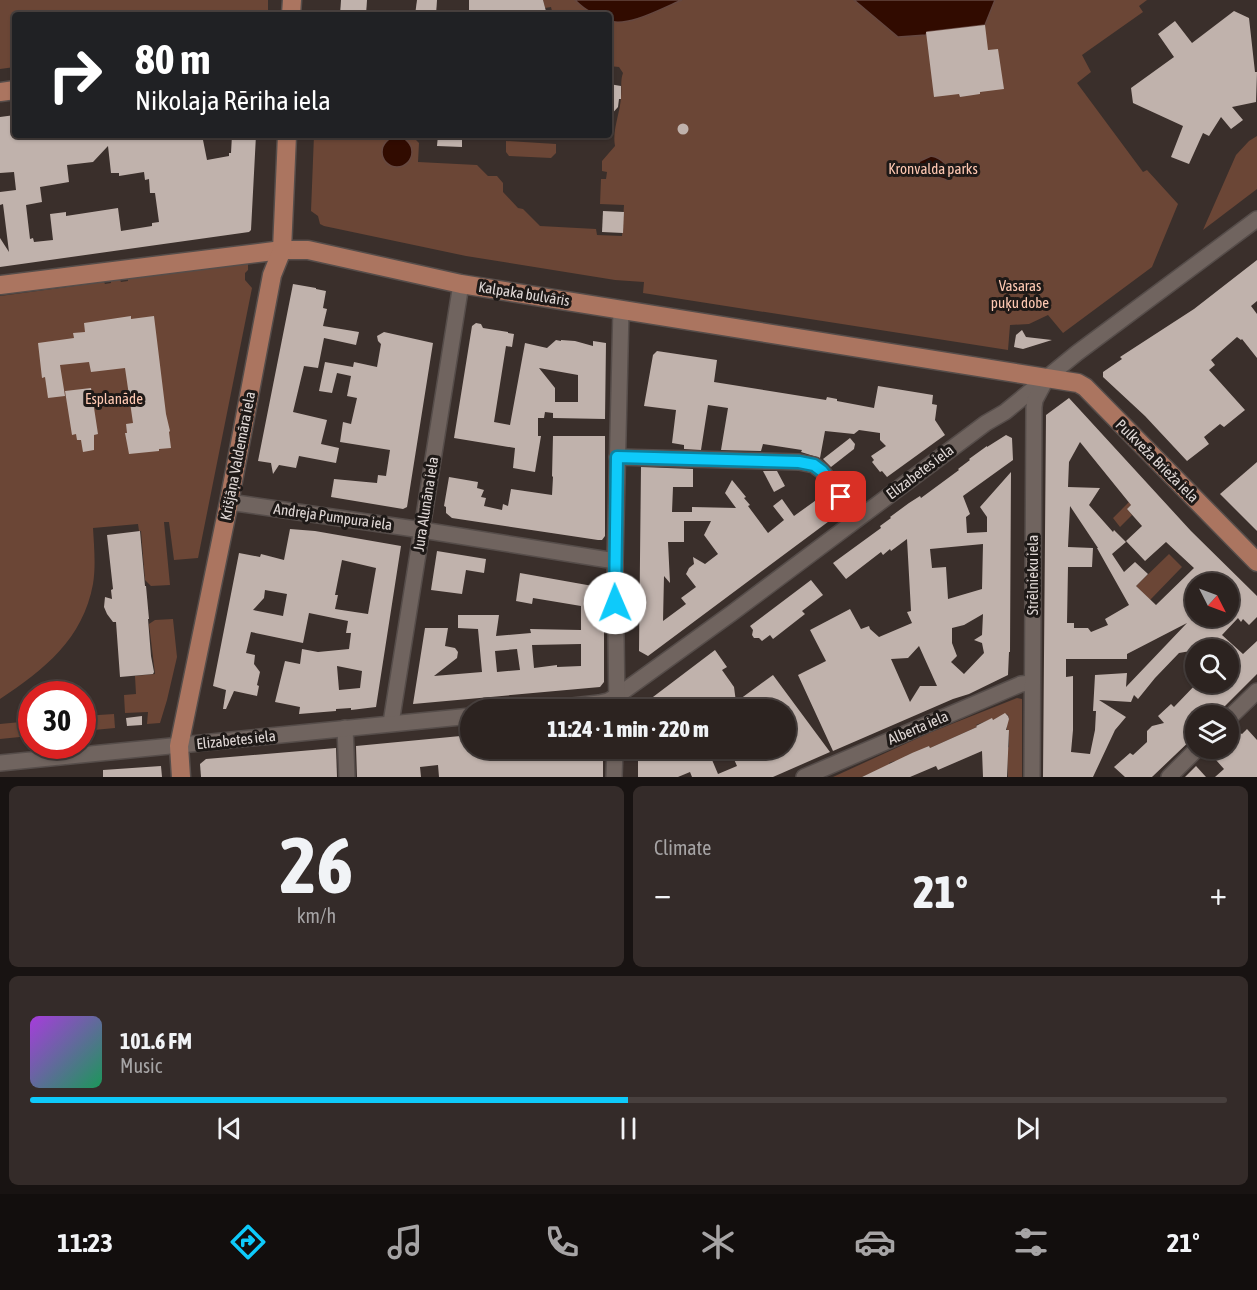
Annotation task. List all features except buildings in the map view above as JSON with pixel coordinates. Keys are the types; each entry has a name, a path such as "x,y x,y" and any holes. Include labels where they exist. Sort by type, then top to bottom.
{"main road":[{"name":"Krišjāņa Valdemāra iela","path":"181,777 179,746 273,275 282,250 287,138"},
{"name":"Kalpaka bulvāris","path":"0,285 282,250 308,250 461,284 1047,377"},
{"name":"Pulkveža Brieža iela","path":"1047,377 1078,383 1084,387 1257,562"}],"street":[{"name":"Elizabetes iela","path":"622,699 732,613 986,423 1005,412 1047,377 1257,219"},
{"name":"Jura Alunāna iela","path":"391,723 461,284"},
{"path":"617,699 615,561 621,309"},
{"name":"Strēlnieku iela","path":"1032,777 1034,407 1035,400 1047,377"},
{"path":"617,457 799,462 814,465 822,471 857,519"},
{"name":"Andreja Pumpura iela","path":"229,502 615,561"},
{"name":"Alberta iela","path":"804,777 1021,684 1032,682"},
{"path":"1239,708 1257,691"},
{"name":"Elizabetes iela","path":"0,763 460,717"},
{"path":"345,728 347,777"},
{"path":"614,777 615,759"},
{"path":"1169,777 1187,759"}],"green space":[{"path":"0,0 268,0 268,12 12,12 12,67 0,69"},
{"name":"Kronvalda parks","path":"543,0 1147,0 1139,6 1143,12 1082,55 1091,72 1077,83 1143,172 1147,170 1178,204 1152,267 1063,333 1048,315 1029,324 1010,325 1008,350 643,293 644,282 615,280 466,256 320,224 318,216 311,211 314,138 376,138 376,140 378,138 414,138 419,143 418,162 477,165 488,176 497,176 503,183 503,192 540,226 596,229 597,235 622,236 624,205 600,204 601,179 606,179 607,172 602,171 602,161 615,146 623,73 619,67 612,66 612,12 552,12 551,7 545,8"},
{"path":"1257,136 1257,189 1203,230 1236,155"},
{"path":"506,141 556,144 556,153 551,158 509,156 506,152"},
{"name":"Esplanāde","path":"248,264 245,280 252,288 198,558 174,560 169,522 164,522 170,585 151,586 145,580 141,531 139,531 138,524 93,528 95,563 93,584 88,604 80,621 71,637 46,664 26,681 18,681 18,687 0,699 0,296 104,282 105,284 111,281 120,280 121,282 128,281 128,279"},
{"path":"1129,502 1131,505 1127,509 1132,515 1120,527 1113,518"},
{"path":"1169,554 1182,567 1150,600 1136,586"},
{"path":"173,619 177,657 167,700 160,723 147,724 148,712 125,713 124,695 136,694 135,676 155,674 149,624 155,620"},
{"path":"1017,698 1022,699 1022,777 1008,777 1009,730 1007,730 1007,722 1009,719 1005,714 976,725 977,727 930,748 929,746 906,758 889,763 890,765 862,777 833,777 929,733"},
{"path":"114,714 115,728 96,730 96,715"},
{"path":"18,722 18,737 0,739 0,724"}],"shaded area":[{"path":"575,0 682,0 646,16 617,22 612,21 612,12 590,12"},
{"path":"854,0 995,0 985,25 927,32 926,35 898,37"},
{"path":"391,138 403,138 411,146 411,158 403,166 391,166 383,158 383,146"},
{"path":"931,156 945,164 947,180 915,170 920,161"}],"route":[{"path":"615,603 617,457 799,462 814,465 822,471 841,497"}],"park label":[{"name":"Vasaras puķu dobe","path":"1020,294"}]}
